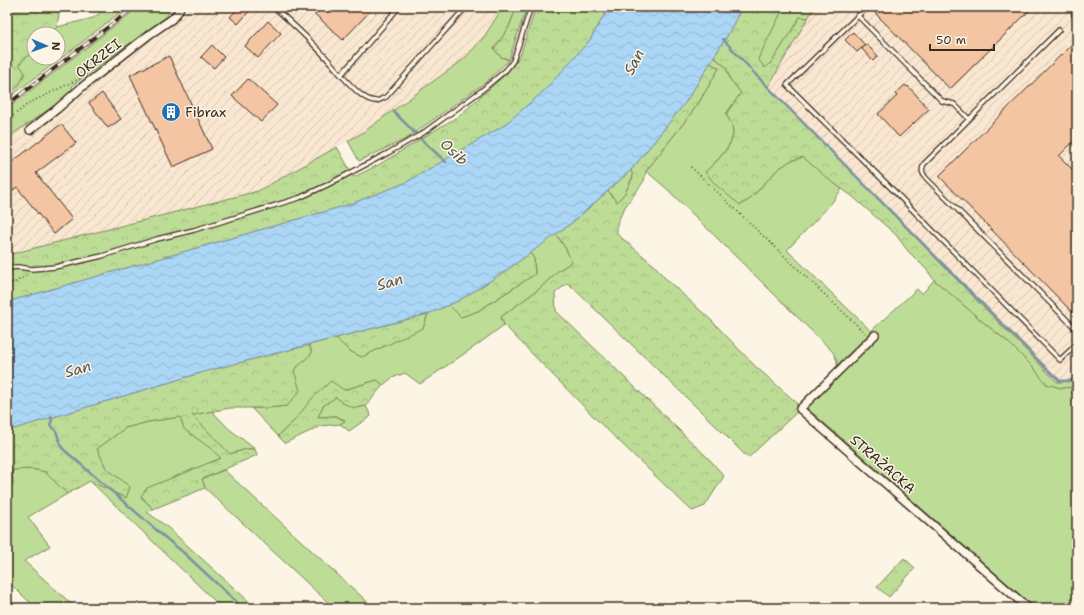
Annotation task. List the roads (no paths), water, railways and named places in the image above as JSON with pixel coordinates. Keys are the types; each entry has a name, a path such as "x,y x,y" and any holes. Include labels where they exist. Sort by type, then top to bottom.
{"street":[{"name":"OKRZEI","path":"30,130 82,87 150,34 172,19 180,7"},
{"name":"STRAŻACKA","path":"873,336 800,408 1028,608"}],"lane":[{"path":"274,7 305,35 341,76 364,97 378,101 386,97 466,7"},
{"path":"341,76 400,7"},
{"path":"7,268 18,267 32,269 55,267 102,256 299,198 327,185 414,139 470,99 506,70 513,60 531,7"},
{"path":"867,7 787,85 899,196 1060,360 1077,344"},
{"path":"858,16 942,101 954,104 969,119"},
{"path":"1058,30 924,164 922,168 923,174 926,178 1077,330"}],"water":[{"name":"San","path":"609,7 742,7 727,36 685,103 631,170 573,222 507,270 460,300 428,314 207,371 7,431 7,302 348,205 405,183 503,126 544,91 590,40"}],"waterway":[{"path":"723,39 756,75 1047,369 1060,381 1077,380"},
{"name":"Osib","path":"394,112 446,162"},
{"path":"51,416 52,420 50,425 56,431 62,448 184,553 243,608"}],"railway":[{"path":"7,105 134,7"}],"place":[{"name":"Fibrax","path":"171,112"}]}
